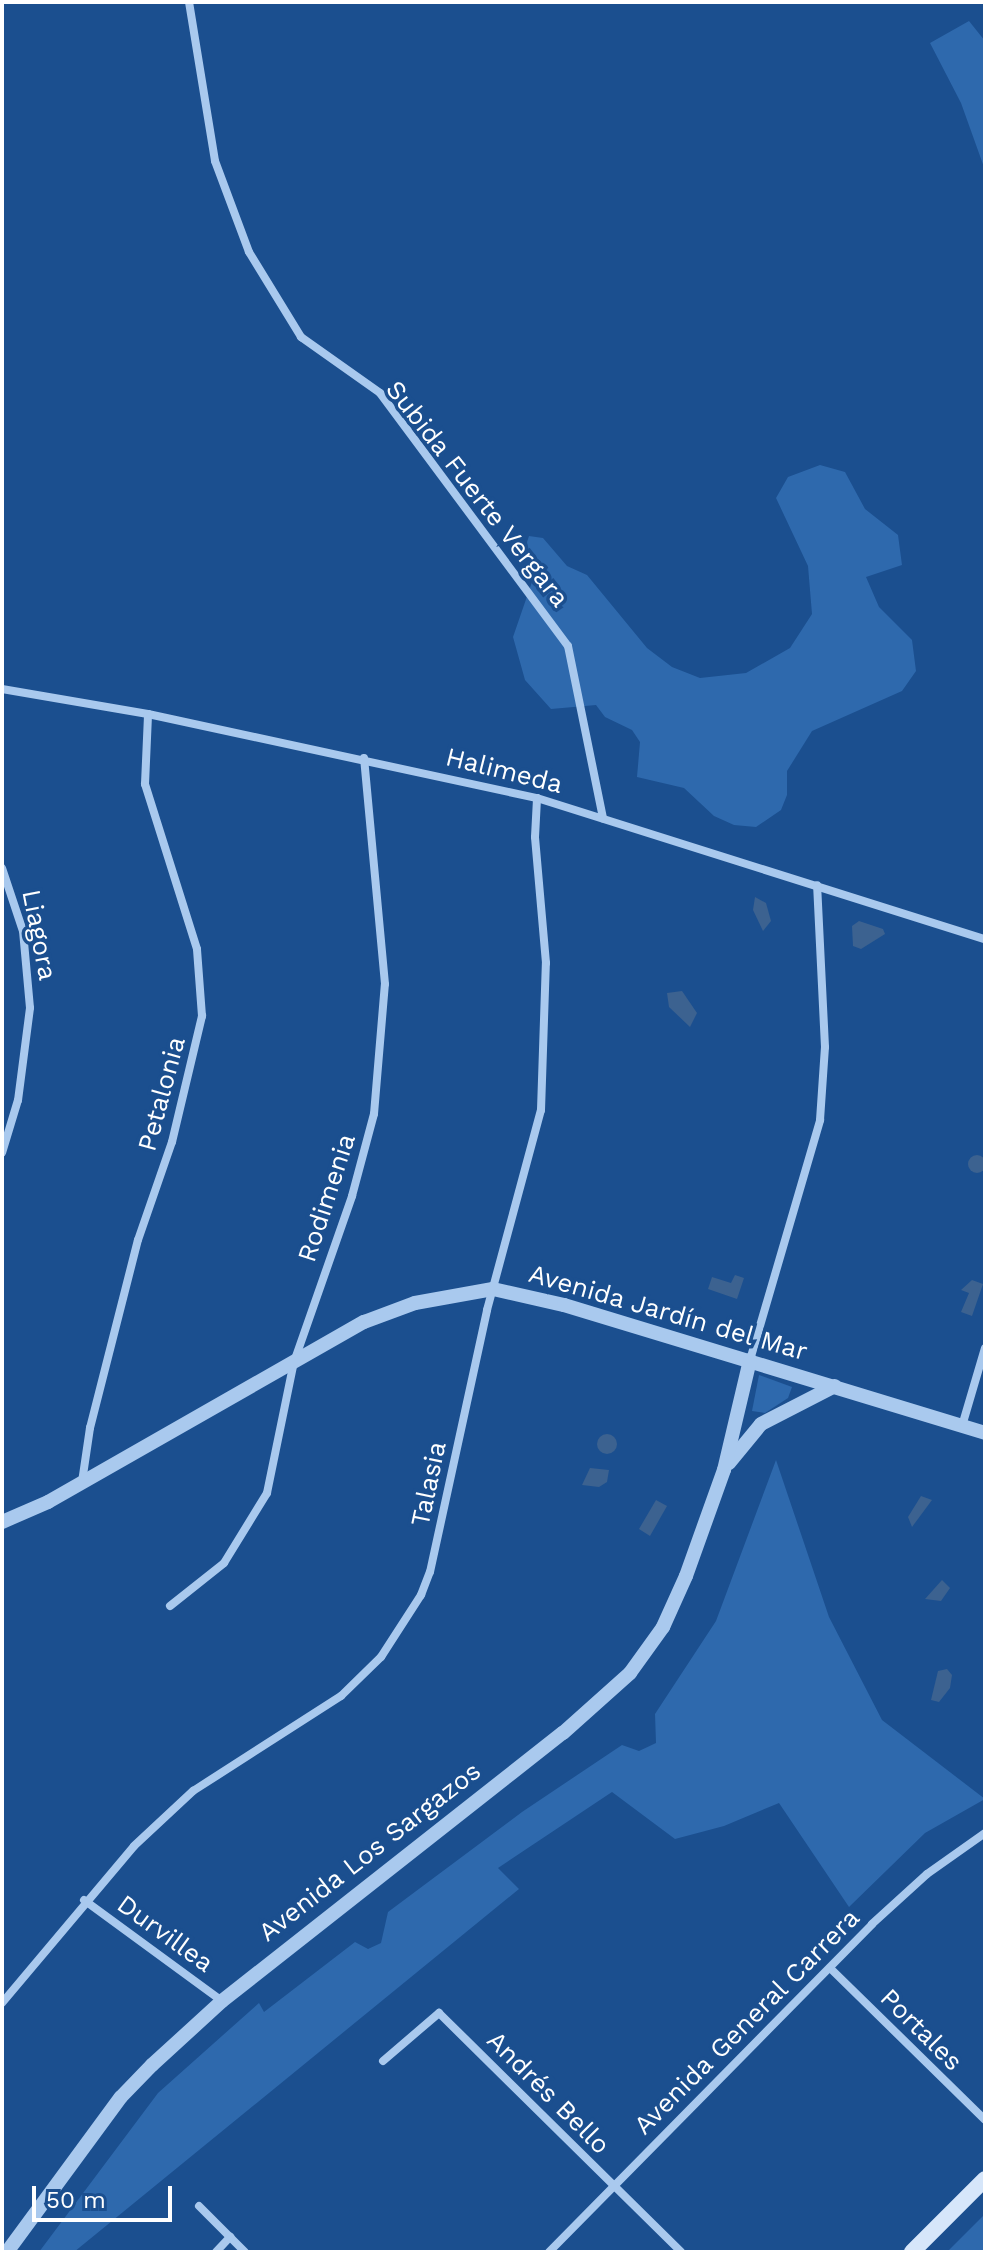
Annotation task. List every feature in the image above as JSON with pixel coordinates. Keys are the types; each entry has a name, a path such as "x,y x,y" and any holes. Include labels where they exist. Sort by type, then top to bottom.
{"main road":[{"path":"912,2252 985,2179"}],"street":[{"name":"Subida Fuerte Vergara","path":"189,2 215,161 249,252 301,337 380,393 568,646 603,818"},
{"name":"Halimeda","path":"2,689 148,714 364,758 537,798 985,939"},
{"name":"Petalonia","path":"82,1483 90,1428 138,1240 172,1142 202,1016 197,949 145,784 148,714"},
{"name":"Rodimenia","path":"170,1606 224,1563 259,1511 273,1474 294,1362 352,1196 381,1072 383,939 364,758"},
{"name":"Talasia","path":"2,2003 84,1900 193,1791 341,1696 397,1637 430,1572 493,1289 541,1110 546,1061 537,798"},
{"name":"Liagora","path":"2,868 23,931 30,1008 18,1100 2,1153"},
{"name":"Avenida Los Sargazos","path":"7,2252 121,2097 222,2001 563,1733 630,1673 676,1602 724,1470 750,1360 820,1120 825,1047 817,885"},
{"name":"Avenida Jardín del Mar","path":"2,1522 82,1483 390,1311 493,1289 750,1360 985,1433"},
{"path":"962,1426 985,1348"},
{"name":"Avenida Los Sargazos","path":"724,1470 761,1424 835,1386"},
{"name":"Avenida General Carrera","path":"549,2252 908,1890 985,1833"},
{"name":"Durvillea","path":"84,1900 222,2001"},
{"name":"Portales","path":"830,1968 985,2120"},
{"name":"Andrés Bello","path":"383,2061 439,2013 681,2252"},
{"path":"199,2206 245,2252"},
{"path":"216,2252 230,2237"}],"shaded area":[{"path":"969,21 985,41 985,170 961,103 930,43"},
{"path":"820,465 845,472 865,509 898,535 902,565 866,577 879,607 912,640 916,671 902,691 812,731 787,771 787,795 781,810 756,827 734,825 714,816 684,788 637,777 640,742 632,730 605,717 596,705 551,709 525,680 513,637 533,579 527,542 529,536 543,538 567,566 587,575 647,648 672,667 700,678 746,673 790,648 812,614 808,566 776,498 788,477"},
{"path":"755,897 766,903 771,921 763,931 753,910"},
{"path":"859,921 883,929 885,934 861,949 853,946 852,926"},
{"path":"682,991 697,1013 690,1027 669,1007 667,993"},
{"path":"977,1155 986,1164 977,1173 968,1164"},
{"path":"735,1275 744,1278 737,1299 708,1289 712,1277 731,1283"},
{"path":"972,1280 983,1284 972,1316 961,1312 969,1293 961,1290"},
{"path":"759,1375 792,1387 788,1398 765,1413 752,1411"},
{"path":"607,1434 614,1437 617,1444 614,1451 607,1454 600,1451 597,1444 600,1437"},
{"path":"776,1460 829,1617 882,1720 985,1799 925,1833 849,1907 779,1803 724,1826 675,1839 612,1792 498,1868 519,1889 74,2252 39,2252 158,2093 259,2003 264,2012 355,1942 368,1949 381,1943 388,1912 522,1812 622,1745 639,1751 656,1743 655,1714 716,1621"},
{"path":"590,1468 609,1470 607,1482 599,1487 582,1485"},
{"path":"921,1496 932,1500 912,1527 908,1517"},
{"path":"656,1500 667,1506 650,1536 639,1529"},
{"path":"942,1580 950,1588 941,1601 925,1599"},
{"path":"947,1669 952,1675 950,1688 939,1702 931,1700 938,1671"},
{"path":"985,2214 985,2252 947,2252"}]}
